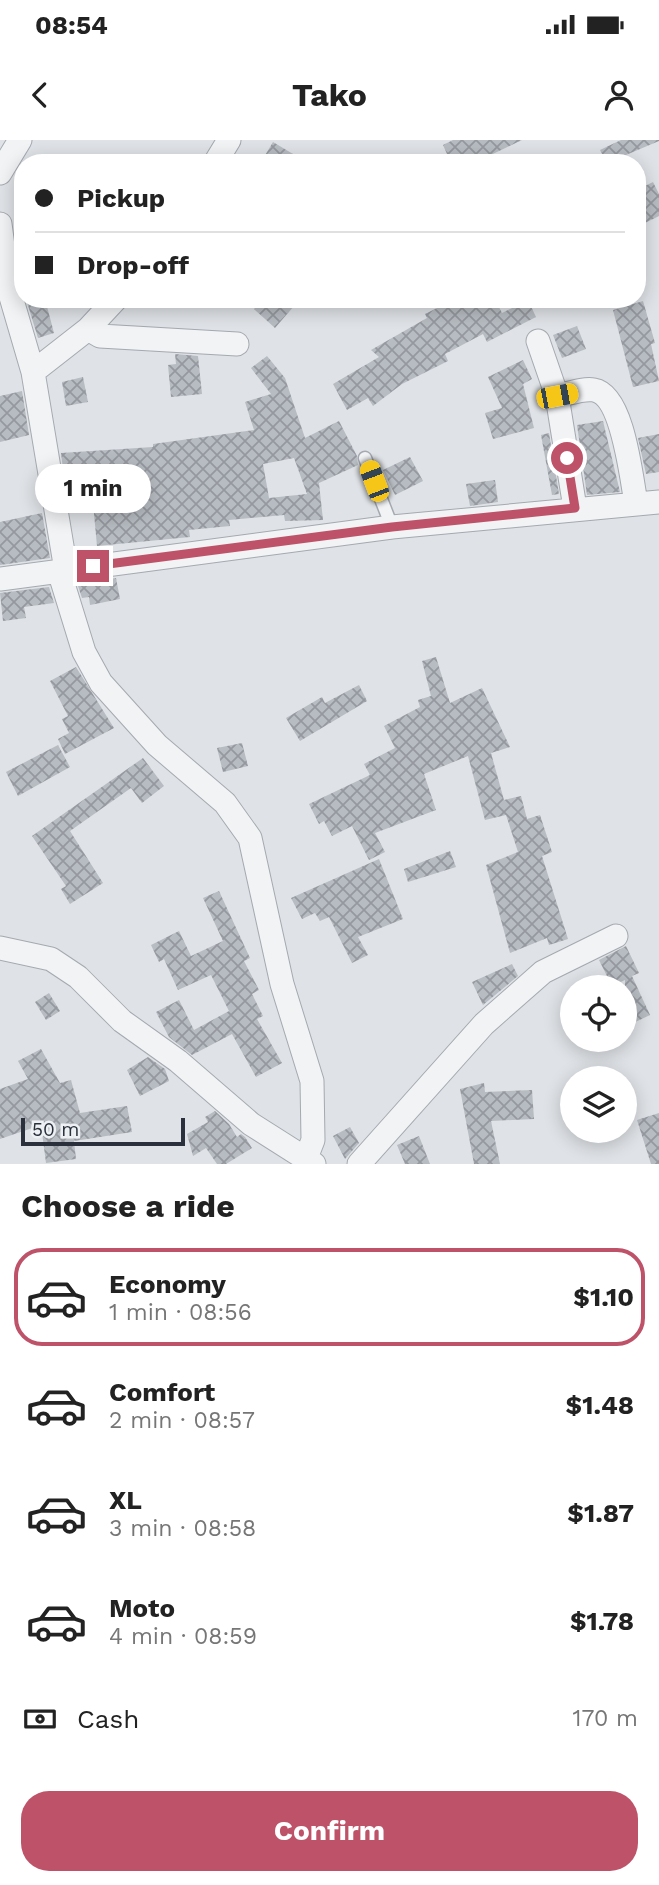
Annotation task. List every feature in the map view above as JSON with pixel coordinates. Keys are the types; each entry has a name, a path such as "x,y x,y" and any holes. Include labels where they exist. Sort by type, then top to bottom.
{"street":[{"path":"0,173 20,140"},
{"path":"0,224 14,307"},
{"path":"0,948 51,959 78,976 122,1021 178,1061 251,1124 310,1161 313,1140 312,1081 282,984 250,838 225,803 157,745 101,683 84,652 62,571 33,372 14,308"},
{"path":"33,372 88,329 108,308"},
{"path":"88,329 100,336 237,344"},
{"path":"538,341 557,396 575,508"},
{"path":"0,579 392,527 648,502 617,410 605,394 592,389 557,396"},
{"path":"359,1164 484,1024 543,972 616,936"}],"lane":[{"path":"365,457 392,527"}],"building":[{"path":"453,140 522,140 493,154 447,154 443,145"},
{"path":"621,140 659,140 628,154 602,154 600,150"},
{"path":"273,142 293,154 266,154"},
{"path":"653,182 659,194 659,216 646,222 646,186"},
{"path":"29,308 47,308 54,333 38,338"},
{"path":"255,308 292,308 275,328"},
{"path":"437,308 500,308 502,313 512,308 532,308 536,317 487,342 483,334 445,354 448,361 402,384 373,406 368,398 347,410 333,384 379,357 371,350 427,318 425,314"},
{"path":"645,308 655,343 651,344 659,381 633,387 613,310"},
{"path":"577,326 586,349 562,358 553,335"},
{"path":"175,354 198,356 202,394 171,397 168,365 176,364"},
{"path":"267,356 285,378 305,438 339,421 357,456 358,465 319,483 323,520 285,521 284,515 229,520 230,526 189,530 190,537 97,546 90,471 87,467 63,469 61,453 153,447 153,444 254,430 245,402 271,394 251,368","holes":["294,458 307,494 269,498 263,464"]},
{"path":"523,360 532,379 523,384 534,428 493,439 485,413 502,408 488,377"},
{"path":"83,377 88,402 66,406 62,382"},
{"path":"22,391 29,435 0,442 0,396"},
{"path":"603,421 620,492 587,495 577,425"},
{"path":"549,433 559,494 552,495 541,435"},
{"path":"659,434 659,472 646,474 638,438"},
{"path":"410,457 423,481 395,495 383,470"},
{"path":"495,480 498,502 470,506 466,484"},
{"path":"42,513 50,558 0,565 0,522"},
{"path":"116,578 120,599 90,605 89,597 82,598 77,583"},
{"path":"49,587 54,603 24,607 26,618 3,621 0,593"},
{"path":"436,657 450,703 482,688 510,747 491,753 504,800 521,796 527,819 540,815 552,852 542,856 568,939 549,945 547,938 510,953 486,865 518,852 506,815 485,820 468,756 424,774 436,810 375,833 385,852 369,860 352,826 332,836 324,821 319,824 309,804 370,775 364,764 395,748 384,726 420,707 418,700 431,696 422,661"},
{"path":"76,667 114,728 65,754 58,739 69,733 62,719 68,716 50,681"},
{"path":"359,685 367,701 300,741 286,718 322,697 325,703"},
{"path":"242,743 248,766 223,772 217,748"},
{"path":"58,745 70,767 18,796 6,772"},
{"path":"143,758 164,786 142,803 131,788 70,831 103,883 70,904 61,889 66,886 32,836"},
{"path":"450,851 456,867 408,882 404,869"},
{"path":"379,859 403,919 358,937 368,955 352,963 329,917 320,921 315,913 302,919 291,898"},
{"path":"219,891 250,958 244,961 259,990 252,994 263,1016 257,1019 282,1063 256,1077 232,1034 192,1055 169,1037 156,1012 179,1000 194,1030 229,1011 211,975 178,990 164,959 159,962 151,945 179,931 191,956 223,941 203,898"},
{"path":"626,946 639,973 606,975 599,960"},
{"path":"512,964 518,976 483,1005 472,982"},
{"path":"637,987 650,1015 637,1021"},
{"path":"49,993 60,1011 46,1020 35,1002"},
{"path":"41,1049 60,1083 71,1080 80,1113 127,1106 132,1132 74,1141 76,1159 46,1163 41,1125 0,1139 0,1089 28,1079 18,1061"},
{"path":"148,1057 165,1069 169,1081 140,1096 127,1070"},
{"path":"484,1083 485,1092 532,1090 534,1119 491,1121 500,1164 474,1164 460,1089"},
{"path":"215,1111 229,1124 237,1137 241,1134 245,1137 252,1148 226,1164 217,1164 206,1148 193,1156 187,1134 208,1122 205,1117"},
{"path":"659,1113 659,1164 651,1164 637,1120"},
{"path":"350,1127 359,1143 345,1159 333,1136"},
{"path":"419,1136 430,1164 405,1164 397,1145"}],"route":[{"path":"93,566 392,527 575,508 567,458"}]}
